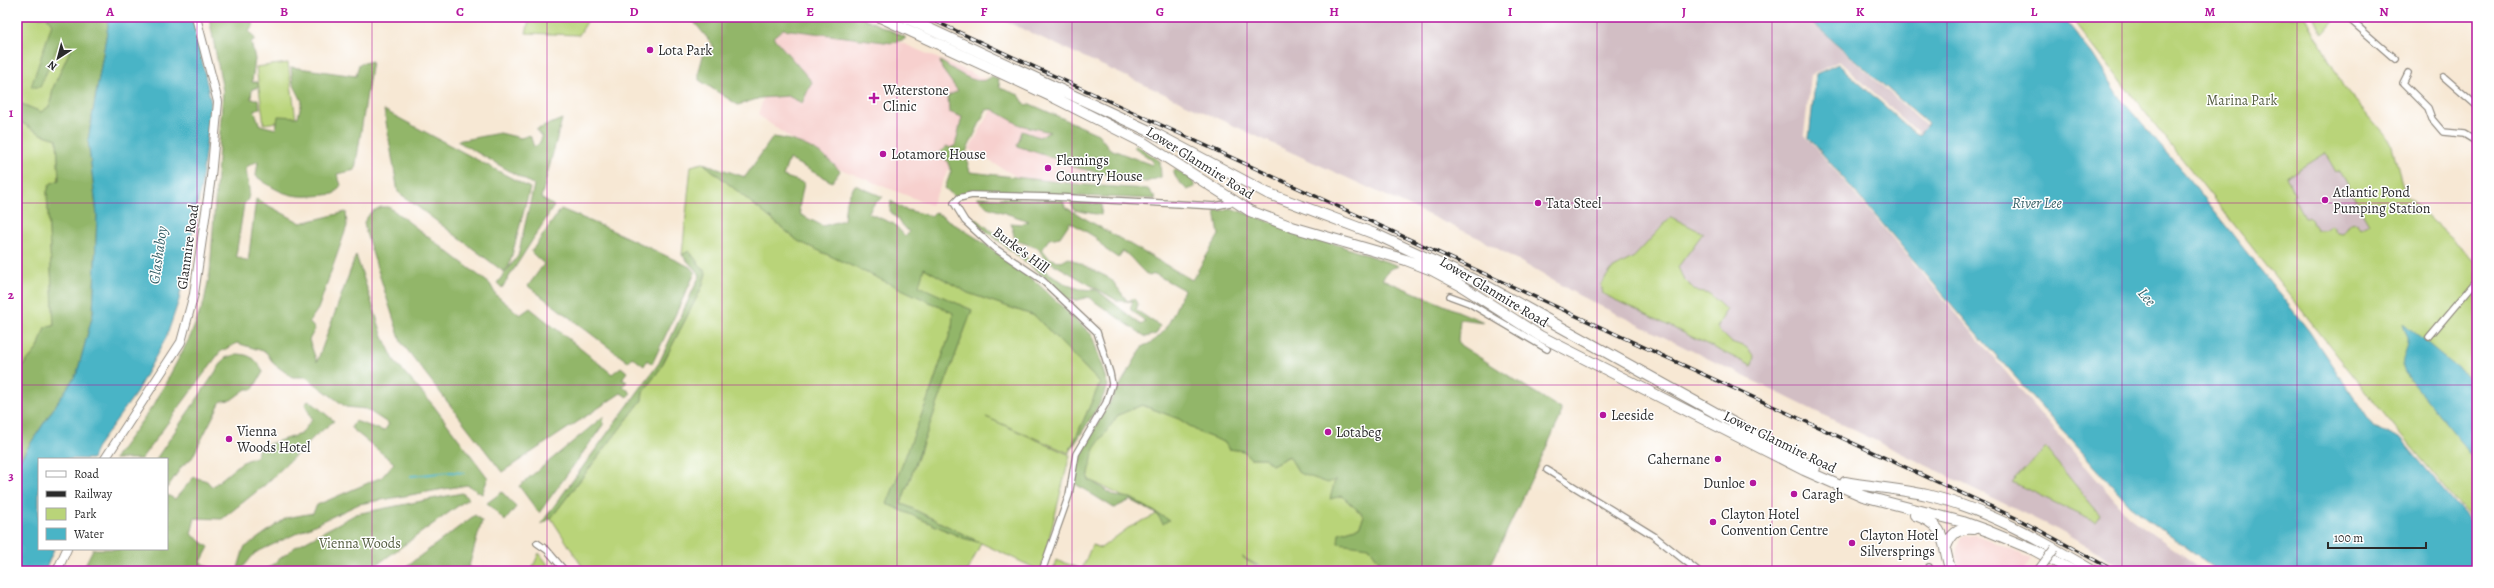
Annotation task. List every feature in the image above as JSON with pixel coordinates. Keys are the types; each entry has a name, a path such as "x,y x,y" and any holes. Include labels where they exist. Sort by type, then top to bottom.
{"highway":[{"name":"Lower Glanmire Road","path":"880,17 981,63 1132,136 1176,162 1250,211 1292,227 1406,260 1432,270 1460,284 1494,312 1736,437 1863,496 1963,522 2034,550"},
{"name":"Lower Glanmire Road","path":"904,17 1158,135 1267,193 1375,234 1485,285 1780,450 1845,482 1882,497 1965,518 1996,529 2034,550 2062,568 2073,571"},
{"path":"1845,482 1912,492 1961,505 2008,523 2055,548 2093,571"},
{"path":"1863,496 1925,518 1940,531 1946,547 1951,571"},
{"path":"1946,547 1949,539 1961,529 1988,531"}],"main road":[{"name":"Glanmire Road","path":"106,458 181,342 194,294 211,177 218,102 196,17"},
{"path":"2038,571 2055,548"},
{"path":"57,571 67,550"}],"street":[{"path":"2347,17 2395,59"},
{"path":"2408,73 2403,83 2428,108 2438,128 2448,134 2467,135 2477,142"},
{"path":"2444,77 2477,106"},
{"name":"Burke's Hill","path":"1042,571 1069,495 1076,454 1106,403 1112,384 1110,374 1096,332 1042,280 993,247 965,221 954,203 959,198 972,195 1054,196 1214,206 1230,203 1232,200"},
{"path":"2429,337 2477,280"},
{"path":"1450,296 1494,312 1547,349"},
{"path":"1546,470 1654,536 1698,571"},
{"path":"537,543 547,550 564,571"}],"shaded area":[{"name":"Waterstone Clinic","path":"842,17 992,82 931,205 825,163 758,115 774,64 770,20"},
{"path":"996,17 1806,17 1926,126 1920,134 1839,61 1811,75 1804,134 2127,515 2205,571 2129,571 2058,530 1580,296 1481,239"},
{"path":"992,109 1020,125 1071,137 1086,169 1085,185 1021,179 969,149"},
{"path":"2326,147 2369,223 2322,249 2279,174"},
{"path":"1975,535 1990,540 2031,559 2023,571 1962,571 1958,564 1957,548 1961,537"}],"green space":[{"path":"17,17 47,17 52,24 40,87 60,41 72,46 53,88 50,106 41,112 17,102"},
{"path":"47,17 107,17 108,26 88,140 97,215 93,314 77,373 17,464 17,373 38,348 45,327 54,326 47,192 50,184 59,180 57,139 41,134 17,120 17,102 41,112 50,106 53,88 72,46 60,41 40,87 31,87 52,24"},
{"path":"209,17 246,17 254,25 249,31 255,39 251,42 255,59 252,82 257,82 259,87 252,89 251,99 258,99 260,108 254,110 260,125 276,129 278,116 298,117 302,101 293,83 291,67 356,76 359,64 372,61 355,170 337,174 341,185 334,194 301,196 284,193 266,184 256,176 258,161 246,167 249,197 244,204 236,256 248,262 256,199 301,223 346,212 347,226 318,309 309,322 315,329 309,340 317,362 356,255 383,337 395,362 433,405 488,478 482,494 467,485 359,504 255,553 240,571 237,571 244,548 286,518 313,513 317,505 382,477 394,463 351,428 355,421 384,431 389,424 366,409 346,407 306,377 292,377 274,364 266,352 237,343 220,352 142,458 115,458 155,403 190,337 204,302 210,272 223,91"},
{"path":"530,17 590,17 579,35 526,33"},
{"path":"690,17 861,17 905,37 905,39 892,43 783,29 773,37 812,82 802,103 788,96 760,98 738,105 699,80 699,71 704,52 711,54 713,45"},
{"name":"Marina Park","path":"2070,17 2306,17 2343,86 2391,142 2405,195 2477,262 2477,526 2375,403","holes":["2325,153 2336,172 2339,171 2369,223 2360,228 2356,222 2351,223 2343,234 2337,233 2332,225 2324,230 2318,230 2308,216 2304,218 2292,196 2296,194 2286,177"]},
{"path":"2314,17 2333,17 2335,19 2322,34"},
{"path":"940,61 973,80 986,80 992,76 998,79 1000,88 1019,95 1026,106 1030,104 1098,134 1110,149 1152,165 1153,161 1134,147 1135,144 1160,161 1161,177 1146,182 1072,167 1068,163 1017,146 1022,131 1039,137 1050,132 1020,125 992,109 986,110 965,154 970,172 1085,185 1148,189 1156,199 972,192 956,198 945,188 951,171 947,161 939,153 947,146 950,148 955,146 962,117 949,112 948,96 958,91 942,69"},
{"path":"288,63 296,119 264,124 256,67"},
{"path":"384,110 530,188 509,266 504,272 398,192"},
{"path":"562,119 541,198 554,206 502,288 497,283 518,256 534,185 457,141 500,133 521,138 530,135 534,147 539,144 542,137 536,130"},
{"path":"17,120 41,134 57,139 59,180 50,184 47,192 54,326 45,327 38,348 17,373"},
{"path":"773,137 801,144 818,152 840,171 832,182 789,159 783,176 804,183 799,208 801,215 823,226 844,220 846,201 855,185 883,197 874,204 868,213 894,224 905,236 909,232 890,211 891,201 903,209 931,216 935,212 978,239 1036,282 1092,335 1108,386 1099,405 1069,453 1100,383 1035,316 968,293 924,268 919,286 972,310 901,503 981,543 963,538 887,504 930,393 952,328 953,313 798,241 703,163 745,177"},
{"path":"703,163 798,241 954,313 952,328 930,393 888,504 963,538 979,542 901,503 972,310 918,286 924,268 968,293 1035,316 1100,383 1069,453 986,417 1070,455 1041,571 981,543 968,571 585,571 551,518 642,400 643,392 660,369 702,287 706,273 689,251 682,255 691,166"},
{"path":"1176,170 1191,178 1195,187 1187,190 1176,178 1173,171"},
{"path":"977,197 1063,200 1065,207 1192,280 1219,235 1215,211 1233,209 1399,266 1390,269 1382,279 1484,322 1460,319 1458,340 1460,345 1561,409 1560,418 1488,571 1377,571 1379,561 1369,547 1338,543 1339,533 1359,527 1364,516 1342,496 1330,499 1335,480 1328,483 1299,473 1289,456 1272,465 1264,458 1250,458 1244,451 1229,449 1224,442 1200,433 1179,419 1142,405 1118,415 1094,449 1088,479 1115,496 1131,498 1169,520 1163,524 1157,514 1131,500 1114,508 1074,483 1078,457 1143,346 1158,337 1169,323 1184,290 1155,274 1149,276 1123,251 1118,258 1105,249 1095,237 1070,222 1060,237 1049,239 1042,249 1049,258 1061,262 1069,258 1111,279 1127,301 1118,301 1045,259 1038,248 1015,240 1011,223 1021,224 1029,221 987,207"},
{"path":"1070,201 1102,204 1101,215 1074,210"},
{"path":"381,207 389,207 490,284 496,295 520,315 530,308 612,374 621,367 627,372 622,379 627,382 623,386 631,393 627,397 621,393 502,472 401,342 366,233 364,222 371,212"},
{"path":"561,209 609,229 690,267 695,273 652,364 647,360 644,366 632,357 628,362 528,286 544,264 531,252"},
{"path":"967,216 978,220 1018,253 1026,251 1025,257 1067,285 1080,289 1097,290 1141,325 1145,321 1130,309 1133,301 1129,301 1133,298 1138,304 1136,310 1160,326 1156,334 1146,337 1088,297 1078,300 1068,300 1047,279"},
{"path":"1671,217 1703,233 1678,267 1683,278 1697,292 1710,294 1726,310 1717,328 1731,342 1746,347 1754,356 1752,366 1603,294 1601,284 1612,269 1634,257"},
{"path":"689,251 706,273 702,287 660,369 643,392 642,400 551,518 540,525 659,363 700,275 682,255"},
{"path":"237,354 246,355 253,358 259,364 263,372 253,389 246,389 231,400 221,401 192,458 182,466 168,487 168,458 157,458 225,358"},
{"path":"309,400 334,421 315,436 266,484 222,519 195,518 191,534 209,547 201,562 214,571 82,571 92,550 168,550 168,496 175,499 194,477 207,481 212,487 241,463 257,456 259,447 301,434 312,419 305,404"},
{"path":"1142,405 1179,419 1200,433 1224,442 1229,449 1244,451 1250,458 1264,458 1272,465 1290,456 1336,480 1342,496 1364,516 1359,527 1340,533 1369,547 1379,561 1376,571 1269,571 1242,557 1264,571 1053,571 1056,560 1082,569 1092,545 1101,548 1128,528 1157,514 1088,479 1093,449 1118,415"},
{"path":"604,416 603,425 539,513 519,486"},
{"path":"2045,448 2100,515 2095,522 2012,482"},
{"path":"502,492 516,507 505,521 487,503"},
{"name":"Vienna Woods","path":"462,493 469,498 368,571 264,571 295,547 356,514"},
{"name":"Vienna Woods","path":"475,515 482,521 469,566 474,571 400,571"},
{"path":"539,553 553,571 531,571"}],"water":[{"name":"Glashaboy","path":"107,17 193,17 211,103 201,187 179,300 166,338 134,396 96,448 92,458 38,458 38,550 54,550 45,571 17,571 17,464 77,373 93,314 97,215 88,140 108,26"},
{"name":"River Lee","path":"1806,17 2063,17 2093,55 2120,98 2191,182 2309,331 2373,426 2400,438 2477,529 2477,571 2217,571 2129,505 1970,326 1809,138 1816,74 1838,64 1918,136 1928,124"},
{"path":"2403,323 2477,384 2477,461 2405,373 2403,368 2403,359 2408,338"}],"waterway":[{"path":"411,476 451,472 465,473"}],"railway":[{"path":"926,17 2018,519 2115,571"}],"place":[{"name":"Lota Park","path":"650,50"},
{"name":"Waterstone Clinic","path":"874,98"},
{"name":"Lotamore House","path":"883,154"},
{"name":"Flemings Country House","path":"1048,168"},
{"name":"Atlantic Pond Pumping Station","path":"2325,200"},
{"name":"Tata Steel","path":"1538,203"},
{"name":"Leeside","path":"1603,415"},
{"name":"Lotabeg","path":"1328,432"},
{"name":"Vienna Woods Hotel","path":"229,439"},
{"name":"Cahernane","path":"1718,459"},
{"name":"Dunloe","path":"1753,483"},
{"name":"Caragh","path":"1794,494"},
{"name":"Clayton Hotel Convention Centre","path":"1713,522"},
{"name":"Clayton Hotel Silversprings","path":"1852,543"}],"water label":[{"name":"Lee","path":"2147,297"}]}
